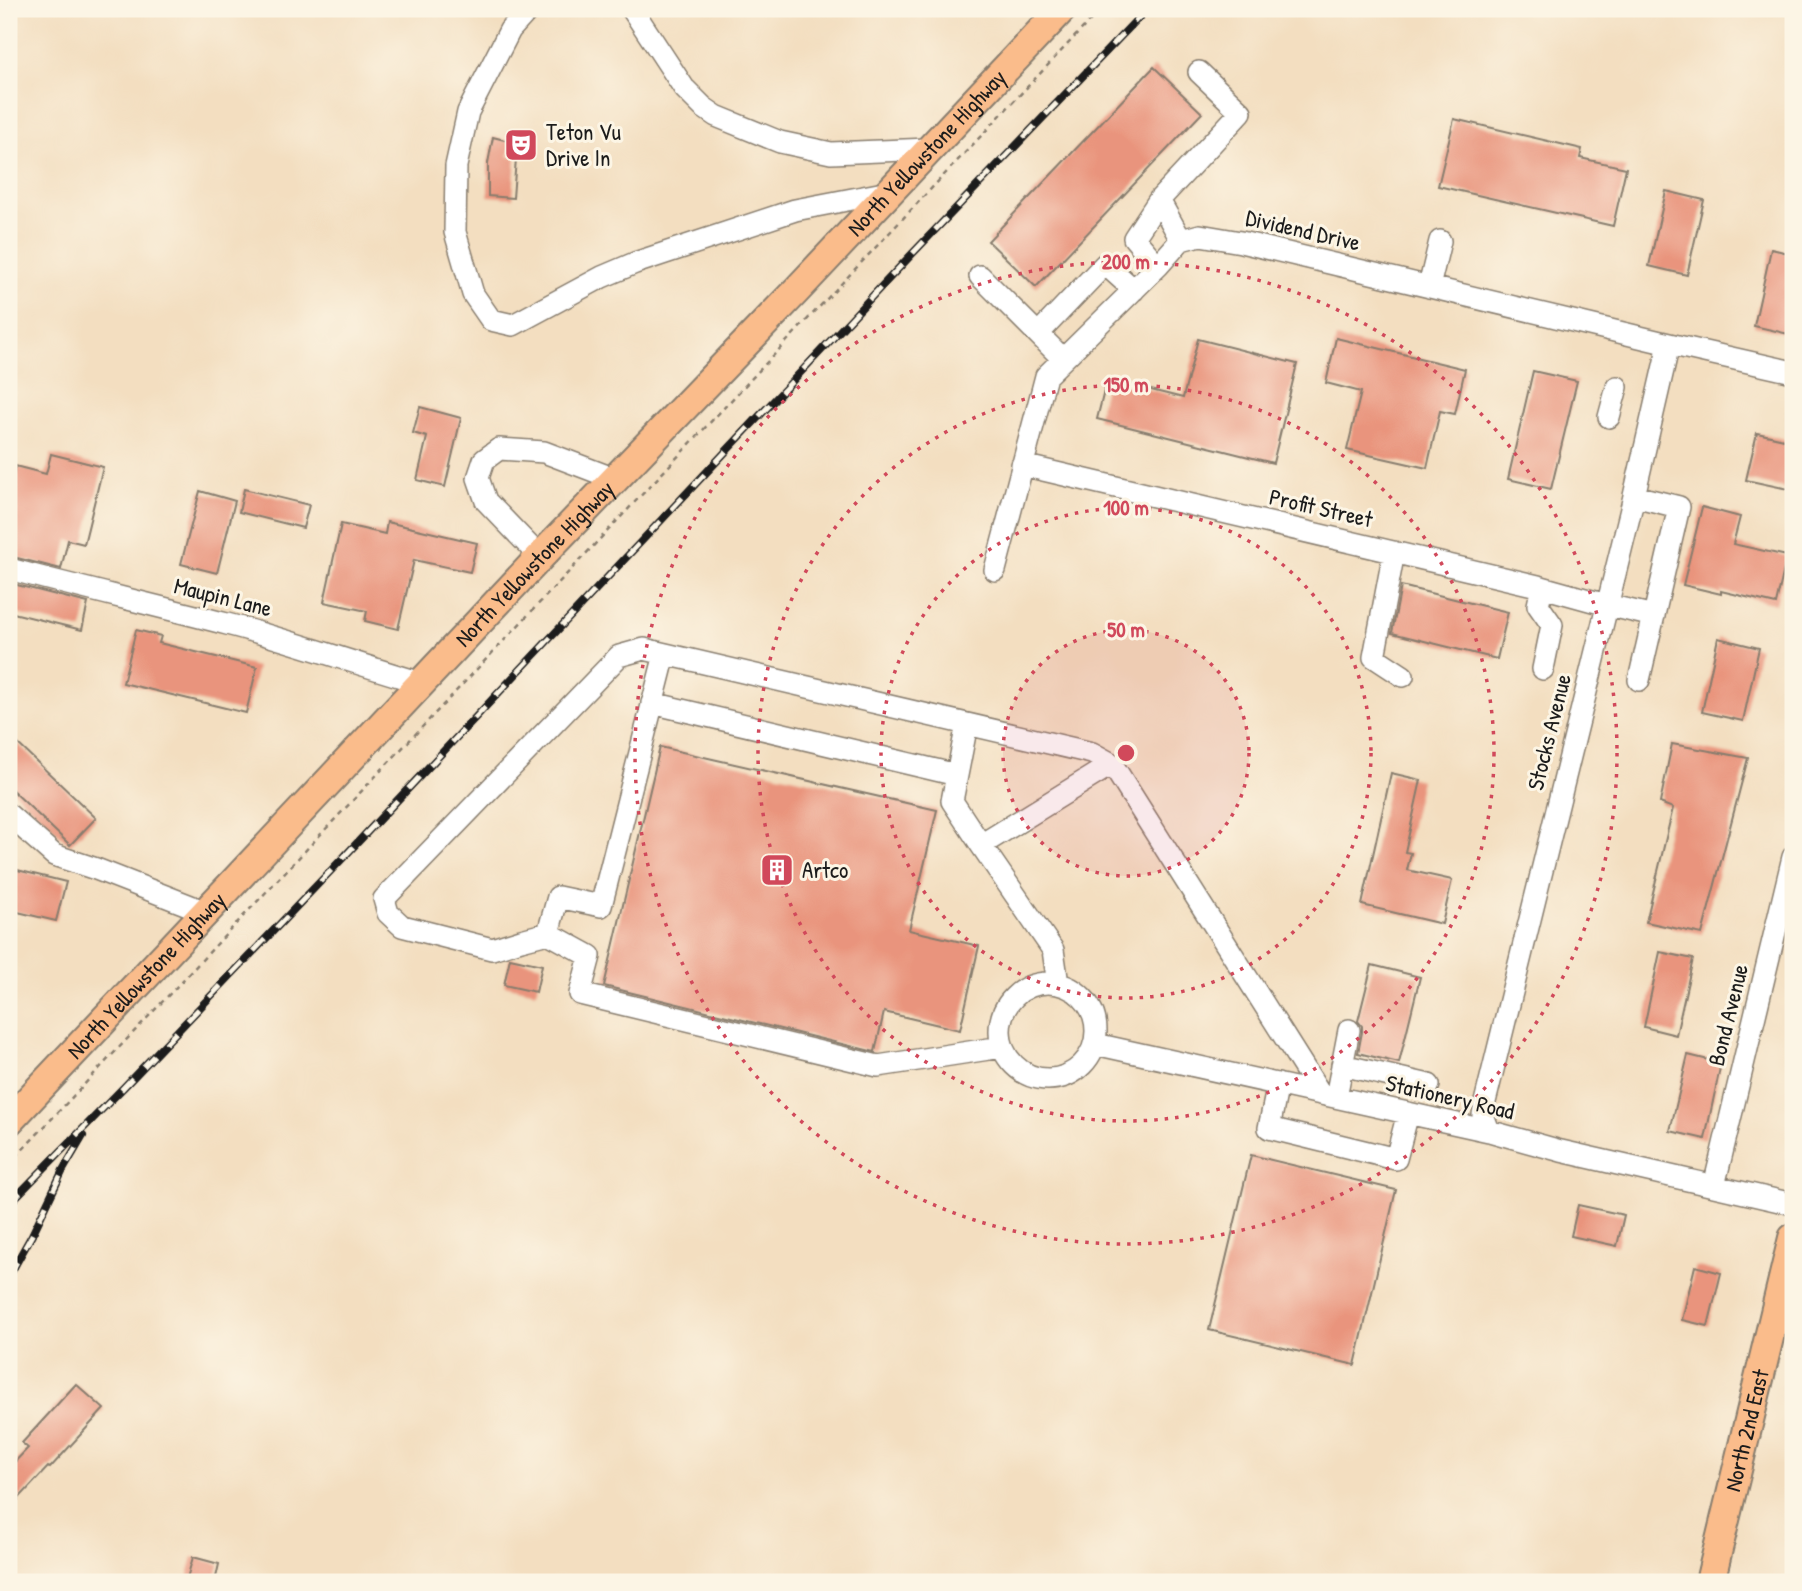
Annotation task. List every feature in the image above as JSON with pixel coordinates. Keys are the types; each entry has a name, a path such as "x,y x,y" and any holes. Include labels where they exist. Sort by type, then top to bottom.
{"main road":[{"name":"North Yellowstone Highway","path":"9,1121 540,557 1062,9"},
{"name":"North 2nd East","path":"1710,1582 1793,1238"}],"street":[{"path":"529,9 510,30 468,112 456,166 455,232 473,294 491,320 513,325 602,277 635,263 795,210 889,192"},
{"path":"632,9 684,88 716,116 780,142 831,153 929,149"},
{"path":"1158,265 1134,238 1159,201 1241,112 1199,72"},
{"path":"995,570 1045,376 1181,240 1159,201"},
{"name":"Dividend Drive","path":"1181,240 1200,235 1241,242 1793,372"},
{"path":"1429,287 1440,241"},
{"path":"1038,334 1105,264 1134,289"},
{"path":"980,276 1063,359"},
{"name":"Stocks Avenue","path":"1489,1131 1483,1115 1485,1102 1669,344"},
{"path":"1609,417 1617,387"},
{"path":"540,557 486,501 478,478 484,460 499,449 544,452 615,479"},
{"name":"Profit Street","path":"1022,465 1542,587 1654,616"},
{"path":"1634,496 1679,507 1639,680"},
{"path":"1394,552 1374,657 1403,676"},
{"name":"Maupin Lane","path":"9,569 228,624 422,682"},
{"path":"1542,587 1538,605 1552,625 1543,669"},
{"path":"1002,1046 878,1066 580,994 590,956 548,933 492,949 402,926 388,913 384,900 619,656 644,649 1092,753 1112,764 1328,1095"},
{"path":"548,933 558,897 601,906 665,654"},
{"path":"652,703 957,775"},
{"path":"967,724 952,801 1053,950 1058,984"},
{"path":"981,845 1112,764"},
{"path":"9,815 54,855 206,912"},
{"name":"Bond Avenue","path":"1714,1186 1793,857"},
{"path":"1042,983 1058,984 1072,990 1084,1000 1093,1013 1095,1044 1088,1059 1077,1070 1062,1078 1046,1080 1029,1076 1015,1068 1005,1055 1000,1040 1000,1023 1005,1008 1014,996 1042,983"},
{"path":"1328,1095 1342,1065 1349,1030"},
{"name":"Stationery Road","path":"1095,1044 1489,1131 1561,1151 1793,1204"},
{"path":"1342,1065 1429,1085"},
{"path":"1278,1084 1269,1128 1396,1158 1408,1113"}],"path":[{"path":"9,1164 1101,9"}],"building":[{"path":"1154,67 1202,113 1036,287 988,241"},
{"path":"1454,119 1582,149 1580,158 1626,168 1613,226 1438,186"},
{"path":"493,137 512,142 508,156 516,158 513,198 488,196 488,163"},
{"path":"1666,191 1704,200 1687,275 1649,266"},
{"path":"1771,249 1793,254 1793,335 1754,326"},
{"path":"1336,338 1465,369 1455,414 1440,411 1427,468 1347,450 1361,392 1326,383"},
{"path":"1198,339 1297,364 1273,463 1097,419 1107,379 1183,398"},
{"path":"1533,371 1577,381 1551,489 1508,479"},
{"path":"420,407 461,418 445,487 417,480 427,437 413,433"},
{"path":"1757,433 1793,441 1793,490 1746,480"},
{"path":"51,454 103,467 84,544 68,540 61,569 9,556 9,494 15,466 46,474"},
{"path":"244,489 309,505 303,528 239,512"},
{"path":"200,491 235,501 217,573 181,564"},
{"path":"1702,507 1740,517 1733,544 1787,556 1776,604 1683,585"},
{"path":"387,522 477,543 470,572 414,560 398,629 365,621 367,611 324,602 341,524 385,534"},
{"path":"9,583 88,603 82,630 9,612"},
{"path":"1401,586 1508,612 1497,659 1392,633"},
{"path":"136,630 161,636 159,643 257,667 246,713 123,683"},
{"path":"1718,638 1759,648 1743,721 1702,712"},
{"path":"16,742 96,818 70,845 9,787 9,749"},
{"path":"1672,744 1748,758 1702,934 1646,922 1673,808 1660,803"},
{"name":"Artco","path":"660,747 937,810 909,930 979,946 960,1030 884,1012 875,1052 604,986"},
{"path":"1391,773 1421,780 1405,852 1411,853 1407,870 1452,880 1442,924 1362,905"},
{"path":"9,868 66,882 56,921 9,910"},
{"path":"1660,952 1693,959 1676,1035 1644,1027"},
{"path":"510,958 542,965 536,992 504,985"},
{"path":"1372,965 1420,977 1399,1063 1358,1053 1362,1026 1358,1021"},
{"path":"1688,1055 1721,1063 1705,1139 1670,1131"},
{"path":"1251,1155 1396,1190 1355,1365 1209,1330"},
{"path":"1578,1205 1624,1215 1617,1246 1571,1236"},
{"path":"1695,1266 1721,1273 1708,1326 1682,1320"},
{"path":"76,1384 104,1409 9,1509 9,1468 28,1448 22,1443"},
{"path":"193,1557 219,1564 215,1582 186,1582"}],"railway":[{"path":"9,1204 341,860 913,253 1147,9"},
{"path":"9,1276 83,1136"}],"place":[{"name":"Teton Vu Drive In","path":"521,145"},
{"name":"Artco","path":"777,870"}]}
